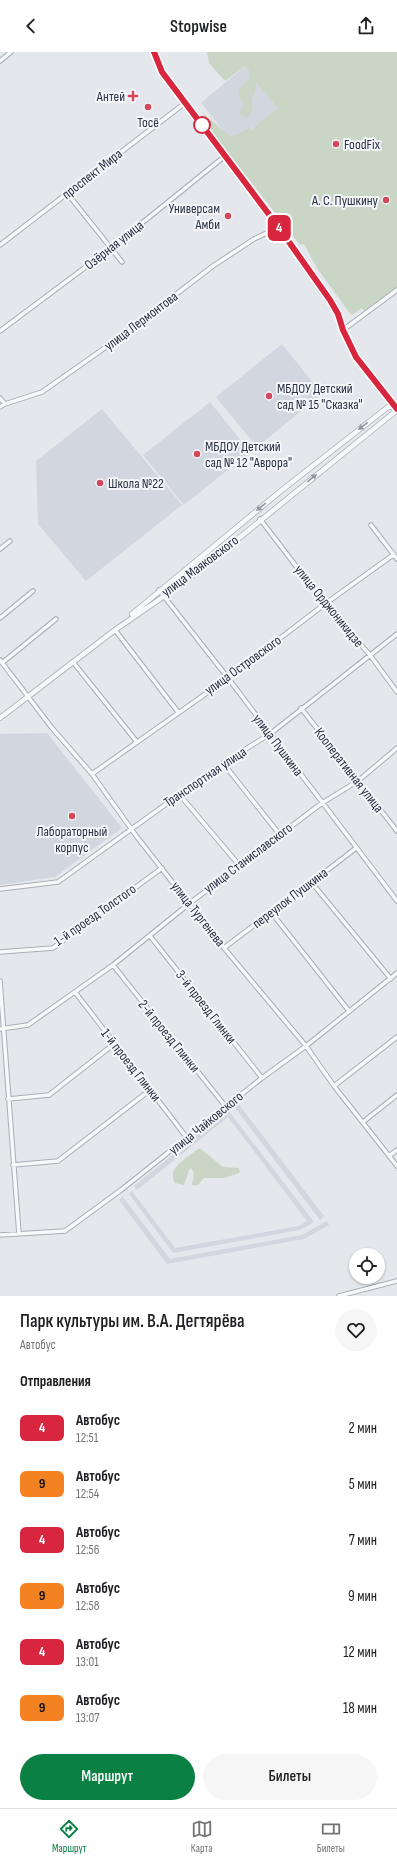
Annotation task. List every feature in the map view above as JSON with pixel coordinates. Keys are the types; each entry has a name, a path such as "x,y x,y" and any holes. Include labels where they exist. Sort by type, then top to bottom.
{"street":[{"path":"0,61 11,52"},
{"path":"154,52 162,72 277,225 334,306 343,330 356,357 396,409"},
{"name":"проспект Мира","path":"0,245 185,103"},
{"name":"Озёрная улица","path":"0,331 111,248 225,156"},
{"path":"67,193 122,262"},
{"name":"улица Лермонтова","path":"0,408 5,404 42,392 116,340 213,266 254,239 269,232 277,225"},
{"path":"343,330 397,290"},
{"path":"0,398 5,404"},
{"name":"улица Маяковского","path":"115,630 159,590 282,490 388,407 396,409"},
{"name":"улица Маяковского","path":"0,718 115,630 162,596 186,581 396,409"},
{"name":"улица Орджоникидзе","path":"260,520 325,604 370,655 397,692"},
{"path":"371,525 397,559"},
{"path":"0,549 10,542"},
{"name":"улица Островского","path":"92,774 228,678 325,604 393,555"},
{"name":"улица Пушкина","path":"159,590 162,596 228,678 397,901"},
{"path":"0,618 33,591"},
{"path":"1,661 56,619"},
{"path":"115,630 178,712"},
{"name":"Транспортная улица","path":"0,889 58,882 223,763 270,734 301,708 397,634"},
{"name":"улица Тургенева","path":"1,661 28,698 92,774 131,828 224,948 306,1046 334,1086 397,1166"},
{"path":"73,662 137,742"},
{"name":"Кооперативная улица","path":"301,708 397,832"},
{"name":"улица Станиславского","path":"1,1029 28,1025 112,965 190,903 322,803 358,781 397,748"},
{"path":"223,763 280,835"},
{"path":"179,794 239,866"},
{"name":"переулок Пушкина","path":"224,948 312,883 356,848"},
{"name":"1-й проезд Толстого","path":"0,952 53,948 162,868"},
{"path":"312,883 391,979"},
{"path":"271,912 349,1011"},
{"name":"3-й проезд Глинки","path":"150,936 262,1078"},
{"name":"2-й проезд Глинки","path":"112,965 226,1107"},
{"name":"улица Чайковского","path":"0,1235 65,1231 121,1190 397,973"},
{"path":"0,981 1,1029 19,1234"},
{"name":"1-й проезд Глинки","path":"74,992 187,1138"},
{"path":"334,1086 397,1037"},
{"path":"8,1099 49,1095 114,1044"},
{"path":"13,1165 58,1161 150,1090"},
{"path":"363,1122 397,1095"},
{"path":"389,1156 397,1150"},
{"path":"339,1296 397,1281"}],"shaded area":[{"path":"245,66 278,108 233,143 201,103"},
{"name":"МБДОУ Детский сад № 15 \"Сказка\"","path":"282,344 322,394 257,447 216,397"},
{"name":"МБДОУ Детский сад № 12 \"Аврора\"","path":"210,402 250,452 184,505 143,455"},
{"name":"Школа №22","path":"102,409 182,505 86,581 38,524 36,461"},
{"path":"47,733 122,828 55,877 0,885 0,734"},
{"path":"237,1102 324,1216 320,1220 233,1105"},
{"path":"228,1110 314,1222 300,1230 173,1253 129,1194 132,1191 175,1248 299,1226 307,1221 228,1117 137,1190 134,1186"},
{"path":"123,1197 170,1259 302,1235 327,1221 329,1225 304,1239 167,1264 119,1200"}],"green space":[{"path":"207,52 397,52 397,288 365,312 362,308 352,315 348,311 317,268 304,244 300,245 202,119 204,114 230,136 237,135 250,127 250,130 278,108 256,82 255,92 251,99 253,108 247,119 240,114 241,109 245,105 241,102 238,90 249,79 249,71 245,66 225,81 209,63"},
{"path":"198,1149 201,1149 223,1167 238,1168 240,1171 239,1173 224,1178 204,1178 199,1184 192,1185 194,1173 191,1168 184,1185 175,1183 173,1173 175,1168"}],"bus line":[{"name":"4","path":"154,52 162,72 277,225 334,306 343,330 356,357 397,409"}],"place":[{"name":"Антей","path":"133,96"},
{"name":"Тосё","path":"148,107"},
{"name":"FoodFix","path":"336,144"},
{"name":"А. С. Пушкину","path":"386,200"},
{"name":"Универсам Амби","path":"228,216"},
{"name":"МБДОУ Детский сад № 15 \"Сказка\"","path":"269,396"},
{"name":"МБДОУ Детский сад № 12 \"Аврора\"","path":"197,454"},
{"name":"Школа №22","path":"100,483"},
{"name":"Лабораторный корпус","path":"72,816"}]}
